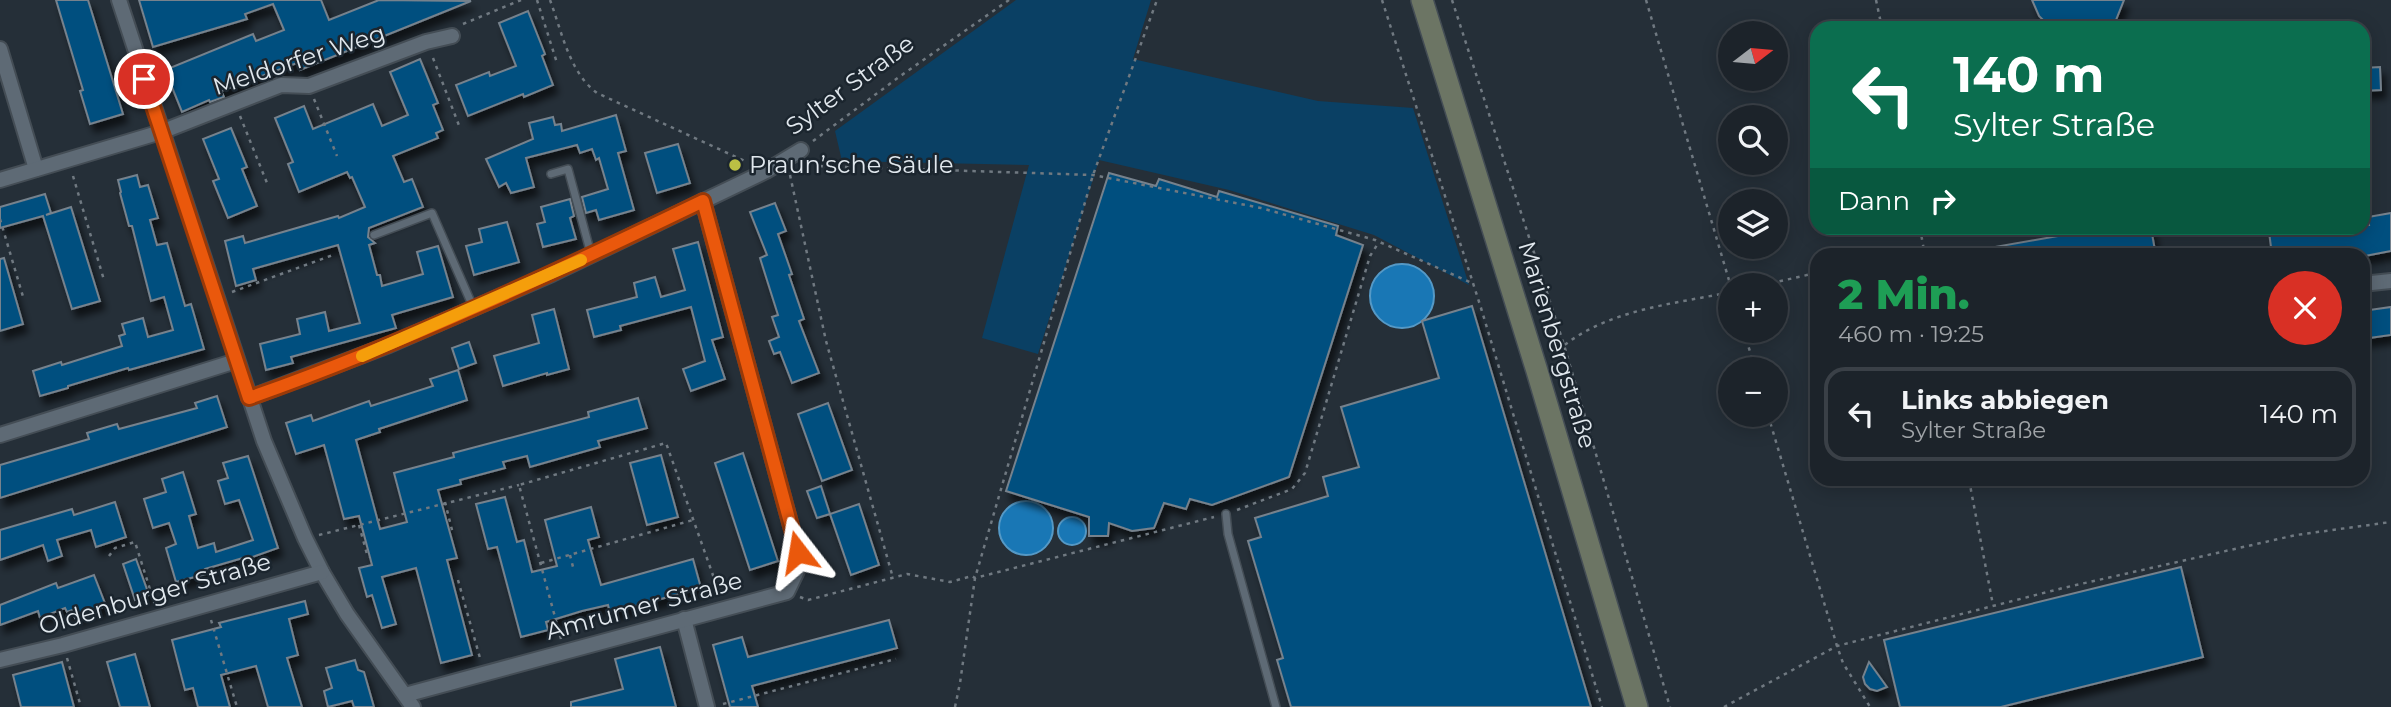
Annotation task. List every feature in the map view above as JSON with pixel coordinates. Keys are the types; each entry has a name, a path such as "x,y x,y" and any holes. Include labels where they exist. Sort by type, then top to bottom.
{"main road":[{"name":"Marienbergstraße","path":"1422,0 1637,707"}],"street":[{"path":"119,0 236,361 264,441 304,538 347,614 409,701"},
{"name":"Meldorfer Weg","path":"0,180 161,132 282,85 309,86 426,42 452,36"},
{"path":"0,49 36,169"},
{"name":"Sylter Straße","path":"249,398 327,370 474,309 592,255 766,170 801,150"},
{"path":"703,201 798,552 797,571 787,592"},
{"path":"2370,284 2391,281"},
{"path":"0,436 236,361"},
{"name":"Oldenburger Straße","path":"0,660 63,645 322,572"},
{"name":"Amrumer Straße","path":"409,701 485,673 787,592"},
{"path":"684,619 707,707"}],"lane":[{"path":"551,174 568,169 592,255"},
{"path":"374,235 432,213 474,309"},
{"path":"1226,514 1228,534 1276,707"}],"path":[{"path":"452,36 463,24 521,0"},
{"path":"537,0 557,63"},
{"path":"550,0 574,66 586,85 597,93 766,170"},
{"path":"1000,0 1002,5"},
{"name":"Sylter Straße","path":"801,150 1009,0"},
{"path":"955,707 975,578 1093,175 1157,0"},
{"path":"1382,0 1472,282 1601,707"},
{"path":"1452,0 1564,345 1670,707"},
{"path":"1646,0 1727,273"},
{"path":"1876,0 1880,21"},
{"path":"426,42 460,128"},
{"path":"309,86 337,156"},
{"path":"235,103 267,183"},
{"path":"801,150 818,166 1093,175 1261,208 1380,242 1472,282"},
{"path":"68,159 104,280"},
{"path":"779,162 790,175 826,341 893,578"},
{"path":"0,219 24,300"},
{"path":"787,592 808,600 907,574 950,582 972,576 975,578 1226,514 1292,489 1305,473 1370,256 1380,242"},
{"path":"216,298 333,255"},
{"path":"1788,279 1810,274"},
{"path":"1537,371 1564,345 1599,324 1636,312 1718,295"},
{"path":"1772,427 1837,646 1843,663 1870,707"},
{"path":"304,538 519,485 666,443 724,608"},
{"path":"519,485 564,651"},
{"path":"1970,486 1993,606"},
{"path":"445,502 453,534"},
{"path":"541,564 693,520"},
{"path":"1724,707 1837,646 1993,606 2296,535 2391,522"},
{"path":"359,526 368,558"},
{"path":"110,556 115,548 135,541 160,617"},
{"path":"570,555 573,567"},
{"path":"458,580 485,673"},
{"path":"206,603 237,707"},
{"path":"63,645 81,707"},
{"path":"724,704 896,659"}],"shaded area":[{"path":"1016,0 1151,0 1133,59 1318,101 1413,108 1469,285 1374,235 1229,190 1099,160 1038,354 982,338 1029,165 842,161 835,131"},
{"path":"1402,264 1425,273 1434,296 1425,319 1402,328 1379,319 1370,296 1379,273"},
{"path":"1031,501 1041,505 1049,513 1053,528 1049,543 1041,551 1021,555 1011,551 1003,543 999,523 1003,513 1011,505"},
{"path":"1072,517 1082,521 1086,531 1082,541 1072,545 1062,541 1058,531 1062,521"}],"building":[{"path":"56,0 88,0 123,114 90,124 80,91 83,90"},
{"path":"139,0 321,0 329,20 379,0 471,1 300,70 297,63 221,91 224,97 210,102 209,100 182,112 165,70 253,34 256,41 284,30 273,4 245,14 247,19 153,47"},
{"path":"2032,0 2124,0 2115,21 2044,21"},
{"path":"528,11 545,54 542,56 553,85 468,116 456,85 489,72 490,76 516,66 499,23"},
{"path":"420,59 438,103 433,105 443,130 436,133 438,138 393,156 404,182 412,179 423,207 369,228 368,237 375,243 369,245 382,286 423,274 417,252 438,246 453,297 392,315 396,328 291,357 293,363 266,370 260,344 300,334 297,319 325,312 329,331 360,323 338,245 253,269 256,280 236,286 225,241 243,236 245,243 338,216 339,218 365,207 352,177 350,178 347,172 299,192 288,164 293,162 275,118 304,106 313,129 373,104 382,126 408,115 390,72"},
{"path":"2380,67 2381,90 2370,91 2370,68"},
{"path":"616,115 626,151 618,153 634,210 599,220 596,210 586,213 582,197 608,189 599,158 596,160 592,149 580,153 577,145 526,158 534,187 511,193 506,183 499,187 486,159 533,139 529,123 553,117 555,125 561,124 562,131"},
{"path":"231,128 247,167 242,169 257,206 228,218 213,181 219,179 203,139"},
{"path":"678,144 690,183 657,193 645,153"},
{"path":"1109,173 1156,186 1159,179 1217,197 1219,191 1338,226 1336,235 1363,245 1289,477 1212,505 1190,499 1186,509 1164,503 1154,528 1132,531 1109,523 1108,536 1089,536 1089,517 1006,491"},
{"path":"137,175 140,187 148,185 158,218 150,220 157,245 167,243 185,306 191,304 204,349 129,370 128,368 40,396 33,371 122,346 119,336 125,334 122,324 143,318 148,337 173,330 164,297 151,301 132,226 129,226 120,193 118,180"},
{"path":"45,194 51,213 46,215 71,207 100,301 72,309 43,216 0,228 0,207"},
{"path":"570,199 574,216 570,218 576,239 543,247 537,224 545,222 541,207"},
{"path":"775,203 786,231 778,234 804,319 799,321 819,373 792,383 780,352 774,354 769,341 779,337 772,317 778,315 760,258 767,255 750,212"},
{"path":"2391,213 2391,251 2370,255 2370,248 2271,248 2269,235 2370,235 2370,217"},
{"path":"507,222 519,262 474,275 466,246 482,242 479,229"},
{"path":"2064,235 2152,235 2155,248 1989,248"},
{"path":"698,242 723,337 712,340 725,379 691,391 683,369 705,361 691,307 620,326 621,330 594,337 587,310 637,297 634,283 655,277 661,297 685,290 673,249"},
{"path":"4,258 23,324 0,331 0,259"},
{"path":"1472,306 1591,707 1291,707 1277,660 1283,658 1248,541 1261,537 1255,518 1328,496 1323,477 1359,467 1341,407 1439,378 1422,321"},
{"path":"2391,307 2391,335 2370,338 2370,310"},
{"path":"554,309 569,369 503,386 494,356 539,343 532,315"},
{"path":"469,342 476,363 459,369 452,348"},
{"path":"458,370 467,400 379,429 380,432 356,440 380,529 407,522 394,473 454,457 453,453 589,417 588,412 638,398 647,428 598,441 600,447 530,467 527,456 503,462 505,468 460,480 461,484 438,490 457,558 447,560 472,655 441,663 416,568 382,577 396,624 382,628 372,595 367,597 359,568 372,565 359,516 344,519 324,445 296,454 286,423 311,415 313,421 369,401 371,406 433,386 430,379"},
{"path":"217,396 227,427 0,498 0,465 89,439 87,433 117,424 119,429 197,408 195,403"},
{"path":"828,403 852,470 822,481 798,414"},
{"path":"743,453 778,561 750,570 715,463"},
{"path":"661,455 678,517 647,525 630,463"},
{"path":"248,456 278,548 244,560 243,558 205,569 206,574 176,582 166,548 176,544 169,523 153,528 144,499 166,492 162,479 183,472 196,514 189,516 198,548 214,543 216,552 253,540 239,500 225,504 218,481 228,478 223,463"},
{"path":"821,486 830,514 817,518 807,491"},
{"path":"505,497 517,542 524,540 532,572 557,566 545,520 591,507 599,537 588,540 601,585 693,559 701,588 610,613 608,605 582,611 546,622 548,630 521,637 497,547 488,549 476,504"},
{"path":"115,502 126,537 96,547 91,530 57,540 62,556 48,561 43,545 0,560 0,530 72,509 74,515"},
{"path":"859,504 879,565 851,575 830,514"},
{"path":"136,559 149,595 135,600 123,564"},
{"path":"2181,567 2203,657 2001,707 1900,707 1884,640"},
{"path":"94,575 106,606 75,618 72,610 67,612 65,608 40,618 38,611 0,625 0,605 56,583 58,588"},
{"path":"305,601 308,614 289,619 298,655 287,658 302,707 268,707 256,666 221,675 230,707 198,707 193,688 185,690 172,640 221,627 219,623"},
{"path":"889,620 897,648 752,686 758,707 730,707 713,645 742,637 748,657"},
{"path":"660,647 676,707 571,707 571,702 623,689 615,659"},
{"path":"135,654 150,707 120,707 107,662"},
{"path":"355,660 358,670 364,672 374,707 354,707 352,701 328,707 324,691 332,688 326,668"},
{"path":"62,662 74,707 21,707 13,675"},
{"path":"1869,662 1887,687 1877,691 1865,684 1863,677"}],"slow traffic":[{"path":"362,356 581,260"}],"place":[{"name":"Praun’sche Säule","path":"735,165"}],"route":[{"path":"144,79 249,398 327,370 474,309 703,201 798,552"}]}
